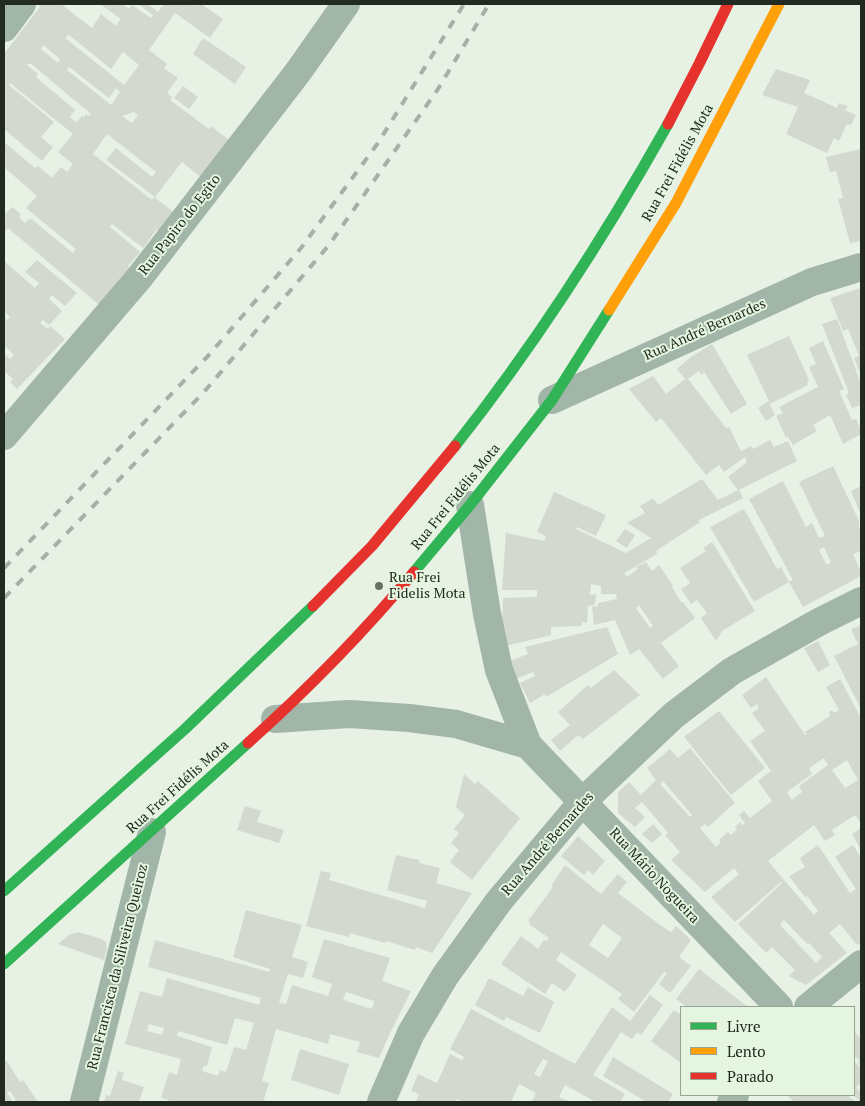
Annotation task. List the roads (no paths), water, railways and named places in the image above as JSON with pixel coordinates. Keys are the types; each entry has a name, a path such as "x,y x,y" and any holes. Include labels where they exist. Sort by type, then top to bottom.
{"street":[{"path":"4,28 22,4"},
{"name":"Rua Papiro do Egito","path":"4,436 139,278 298,72 346,4"},
{"name":"Rua Frei Fidélis Mota","path":"4,891 131,779 252,666 354,565 426,484 483,412 570,286 622,203 673,115 728,4"},
{"name":"Rua Frei Fidélis Mota","path":"4,964 275,719 345,649 396,594 470,505 552,400 676,204 779,4"},
{"name":"Rua André Bernardes","path":"552,400 812,282 861,267"},
{"name":"Rua Mário Nogueira","path":"470,505 487,614 499,670 528,745 583,800 778,1006"},
{"name":"Rua André Bernardes","path":"381,1102 411,1033 445,976 499,901 583,800 674,715 732,671 861,600"},
{"name":"Rua Mário Nogueira","path":"275,719 349,714 409,718 456,724 528,745"},
{"name":"Rua Francisca da Siliveira Queiroz","path":"84,1102 152,832"},
{"path":"809,1006 861,964"}],"railway":[{"path":"4,568 208,356 301,248 378,143 464,4"},
{"path":"4,598 204,392 329,245 438,89 489,4"}],"place":[{"name":"Rua Frei Fidelis Mota","path":"379,586"}]}
